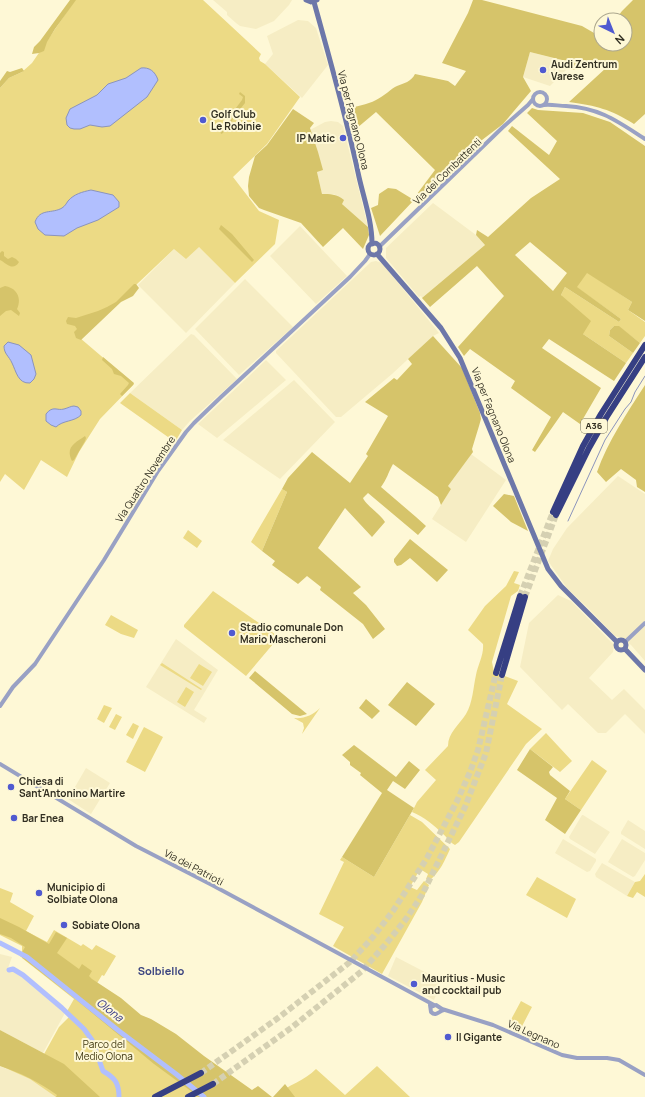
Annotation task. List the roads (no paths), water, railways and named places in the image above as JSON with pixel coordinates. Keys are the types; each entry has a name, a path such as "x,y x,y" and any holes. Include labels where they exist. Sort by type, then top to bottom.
{"highway":[{"name":"A36","path":"645,345 600,414 554,514 606,418 645,357"},
{"path":"499,674 522,596"},
{"path":"155,1097 201,1073"},
{"path":"188,1097 213,1084"}],"main road":[{"name":"Via per Fagnano Olona","path":"306,0 309,2 316,1 372,231 372,244 368,247 370,254"},
{"path":"370,254 374,255 380,251 376,244 372,244"},
{"name":"Via per Fagnano Olona","path":"377,254 441,328 460,358 548,568 561,586 617,642"},
{"path":"625,649 621,651 618,649 616,645 617,642 622,640 625,642 625,649 645,670"}],"street":[{"path":"535,105 532,99 534,95 539,92 543,93 554,105"},
{"name":"Via dei Combattenti","path":"379,247 502,128 526,107 532,99"},
{"path":"544,105 547,99"},
{"name":"Via dei Combattenti","path":"526,107 535,105 540,107 544,105 554,105 594,110 606,115 645,139"},
{"name":"Via Quattro Novembre","path":"0,706 13,687 38,660 104,560 158,471 186,432 226,392 350,277 370,254"},
{"path":"625,642 645,623"},
{"name":"Via dei Patrioti","path":"0,764 136,846 385,978 431,1005"},
{"path":"431,1005 438,1005 440,1009 437,1014 433,1014 430,1010 431,1005"},
{"name":"Via Legnano","path":"440,1009 493,1025 562,1055 577,1058 607,1058 619,1060 645,1075"}],"water":[{"path":"141,68 151,70 158,80 147,97 110,126 102,127 90,125 80,129 74,129 67,125 66,118 70,109 97,95 108,84 126,78"},
{"path":"91,190 113,195 119,202 119,207 98,220 77,228 64,236 45,235 38,229 35,222 40,215 58,210 65,206 68,201 76,195"},
{"path":"8,342 19,345 31,355 36,374 30,383 26,383 18,376 5,351 4,346"},
{"path":"74,406 78,407 81,411 81,415 78,417 56,427 46,421 46,414 48,411"}],"waterway":[{"path":"568,521 605,440 631,402 635,392 645,376"},
{"name":"Olona","path":"0,943 27,957 204,1097"},
{"name":"Olona","path":"9,970 13,969 23,975 84,1029 92,1040 103,1071 116,1081 119,1097"}],"tunnel":[{"path":"520,596 553,512"},
{"path":"525,597 556,515"},
{"path":"201,1073 278,1018 350,962 373,937 393,911 427,858 457,801 470,772 478,750 496,673"},
{"path":"213,1084 291,1028 362,971 406,919 422,895 465,807 486,753 502,675"}],"place":[{"name":"Audi Zentrum Varese","path":"543,70"},
{"name":"Golf Club Le Robinie","path":"203,120"},
{"name":"IP Matic","path":"343,138"},
{"name":"Stadio comunale Don Mario Mascheroni","path":"232,633"},
{"name":"Chiesa di Sant'Antonino Martire","path":"11,787"},
{"name":"Bar Enea","path":"14,818"},
{"name":"Municipio di Solbiate Olona","path":"39,893"},
{"name":"Sobiate Olona","path":"64,925"},
{"name":"Mauritius - Music and cocktail pub","path":"414,984"},
{"name":"Il Gigante","path":"448,1037"}],"district":[{"name":"Solbiello","path":"161,971"}],"park label":[{"name":"Parco del Medio Olona","path":"104,1050"}]}
